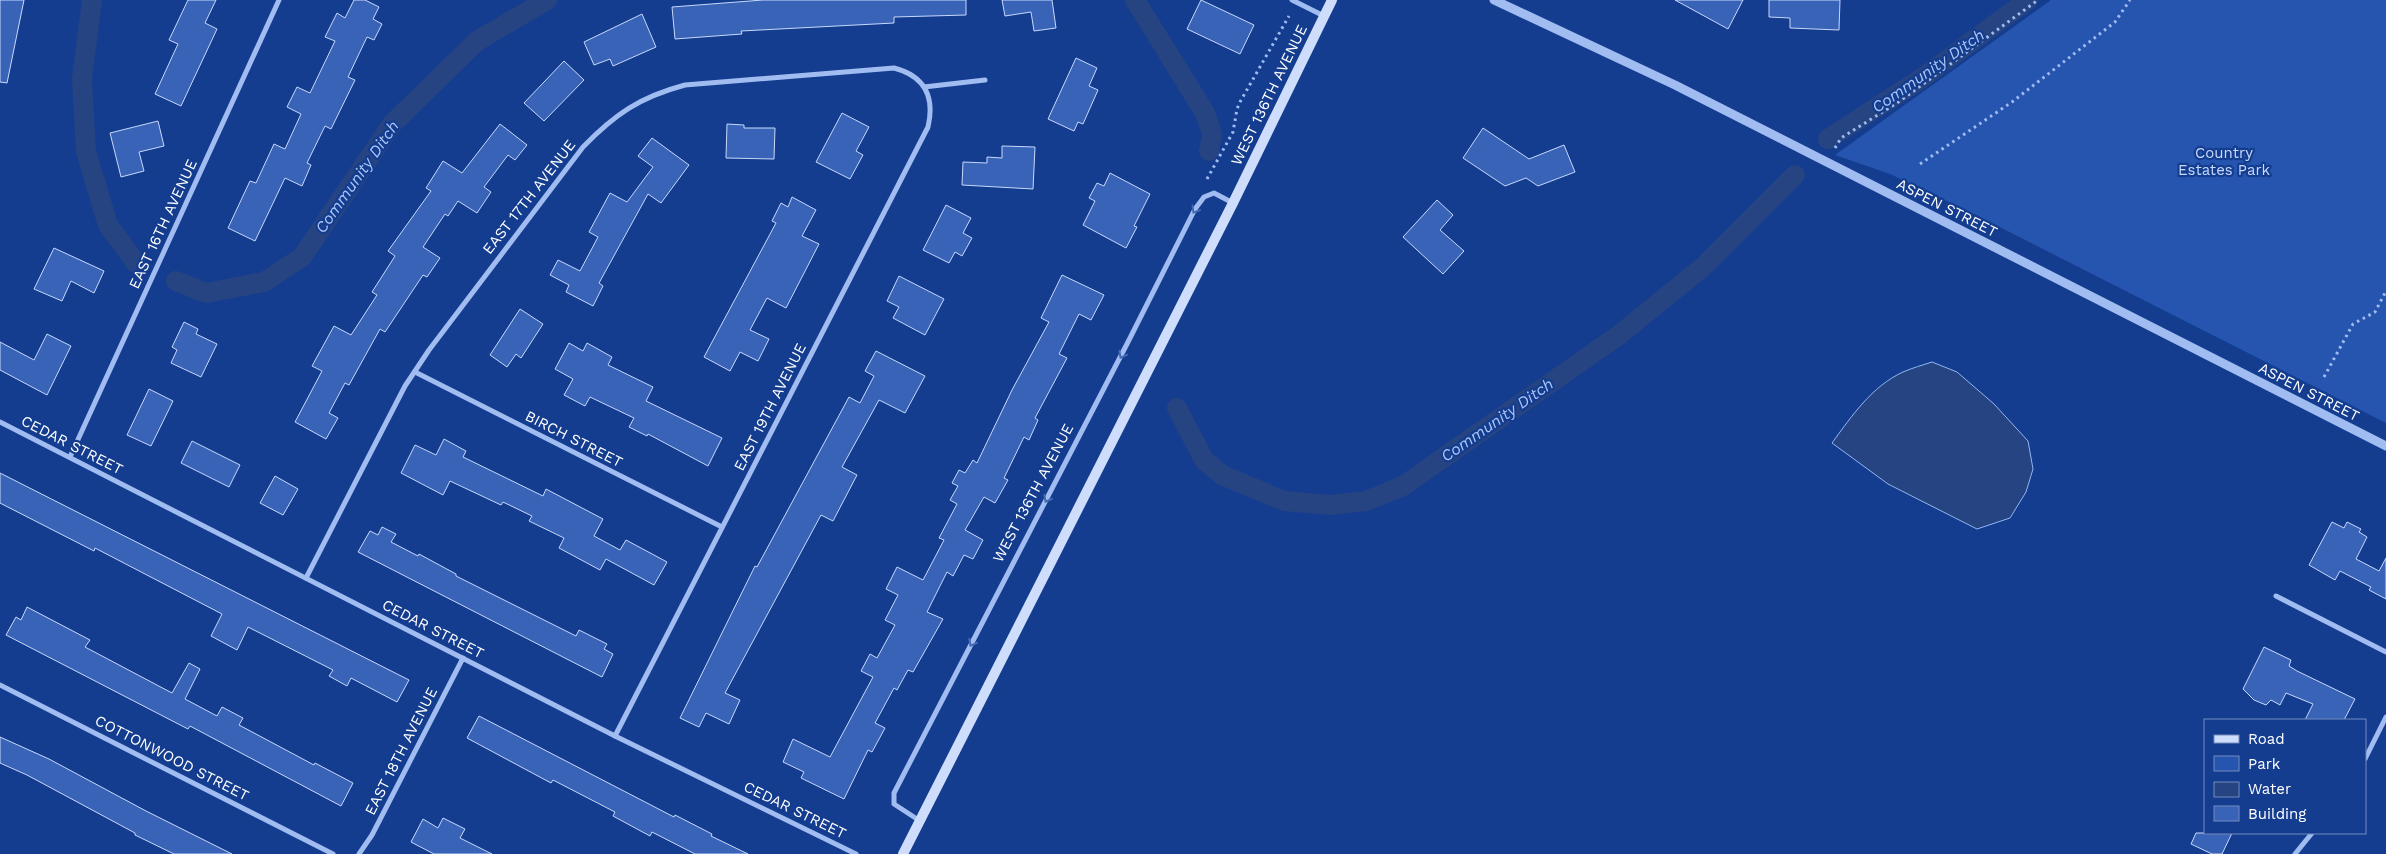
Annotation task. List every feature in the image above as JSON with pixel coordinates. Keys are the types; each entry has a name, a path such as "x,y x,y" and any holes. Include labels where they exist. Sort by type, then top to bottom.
{"main road":[{"name":"WEST 136TH AVENUE","path":"903,854 1233,204 1332,0"}],"street":[{"name":"EAST 16TH AVENUE","path":"70,458 279,0"},
{"path":"1292,0 1324,16"},
{"name":"ASPEN STREET","path":"1494,0 1675,85 2386,446"},
{"name":"EAST 17TH AVENUE","path":"306,578 415,372 494,263 583,147 603,126 638,101 685,85 894,68 906,71 924,87"},
{"path":"924,87 985,80"},
{"name":"EAST 19TH AVENUE","path":"615,736 928,127 931,113 930,100 924,87"},
{"name":"WEST 136TH AVENUE","path":"921,821 894,804 896,787 1119,360 1195,209 1204,197 1214,193 1233,204"},
{"name":"BIRCH STREET","path":"415,372 722,527"},
{"name":"CEDAR STREET","path":"0,422 615,736 856,854"},
{"path":"2276,596 2386,652"},
{"name":"EAST 18TH AVENUE","path":"359,854 372,835 463,658"},
{"name":"COTTONWOOD STREET","path":"0,685 333,854"},
{"path":"2366,757 2386,717"},
{"path":"2295,854 2311,834"}],"path":[{"path":"1835,148 1842,138 1900,101 2038,0"},
{"path":"1920,164 2012,102 2078,51 2114,22 2130,0"},
{"path":"1207,179 1233,132 1240,102 1289,16"},
{"path":"2324,377 2353,324 2364,320 2375,312 2386,291"}],"green space":[{"name":"Country Estates Park","path":"2051,0 2386,0 2386,423 1962,208 1890,174 1835,155"}],"water":[{"path":"1932,362 1957,372 1994,404 2028,441 2033,469 2026,492 2010,518 1977,529 1888,484 1832,443 1863,403 1882,385 1903,372"}],"building":[{"path":"0,0 24,0 7,83 0,82"},
{"path":"188,0 216,0 205,23 217,29 181,106 155,94 178,44 169,40"},
{"path":"354,0 365,0 379,7 373,19 382,24 374,40 367,37 348,77 355,80 331,129 325,126 307,163 311,165 302,186 285,178 255,241 228,228 250,181 256,183 274,144 285,149 301,114 287,107 297,87 310,93 335,41 325,37 337,13 345,18"},
{"path":"763,0 966,0 966,15 894,17 894,23 741,31 742,34 675,39 672,7"},
{"path":"1002,0 1052,0 1056,28 1034,31 1031,12 1005,16"},
{"path":"1201,0 1254,25 1240,54 1187,29"},
{"path":"1675,0 1743,0 1728,29"},
{"path":"1769,0 1840,0 1839,30 1790,28 1790,18 1769,17"},
{"path":"642,14 656,47 613,66 610,59 594,65 584,42"},
{"path":"1076,58 1097,68 1089,86 1098,90 1083,124 1078,122 1074,131 1048,119"},
{"path":"564,61 584,80 544,121 524,103"},
{"path":"842,113 869,127 856,151 863,155 850,179 816,162"},
{"path":"158,121 164,146 139,152 144,171 121,177 110,133"},
{"path":"500,124 527,145 515,160 508,155 484,187 491,192 477,213 458,201 448,216 445,214 423,247 440,258 427,277 423,275 385,332 380,329 349,385 345,383 329,413 338,418 326,439 295,422 322,371 312,366 334,326 351,335 377,295 372,292 395,256 388,251 431,191 426,188 443,161 462,173"},
{"path":"727,124 744,125 744,128 775,128 774,159 726,158"},
{"path":"1483,128 1529,159 1564,145 1575,172 1538,186 1526,178 1505,186 1463,158"},
{"path":"652,138 689,165 661,203 648,194 599,283 603,286 593,306 566,292 569,285 550,275 558,260 580,271 598,237 589,232 610,193 627,202 653,167 638,156"},
{"path":"1002,146 1035,147 1033,189 962,185 963,162 987,163 987,157 1002,158"},
{"path":"1110,173 1150,194 1134,226 1137,227 1126,248 1083,225 1095,201 1089,198 1097,183 1104,186"},
{"path":"792,197 816,210 802,236 819,244 786,308 767,298 750,330 769,339 758,361 740,352 730,371 704,357 776,223 772,221 781,203 788,207"},
{"path":"1437,200 1453,215 1440,230 1464,251 1443,274 1403,237"},
{"path":"946,205 971,218 963,233 972,238 962,256 955,252 949,263 923,250"},
{"path":"54,248 104,271 94,293 71,281 62,301 34,289"},
{"path":"1062,275 1104,295 1091,320 1079,314 1059,354 1067,358 1035,418 1038,420 1029,440 1024,437 1004,478 1008,480 995,503 984,497 965,530 983,540 973,559 964,555 953,576 947,572 927,612 943,619 913,672 908,670 897,690 894,688 875,723 885,728 872,752 868,750 844,799 801,778 804,772 783,762 793,739 830,757 873,677 861,671 870,654 877,658 895,625 885,620 898,595 886,589 897,567 923,580 944,540 939,538 957,504 950,500 958,486 952,483 959,470 965,473 973,460 977,463 1012,390 1049,322 1041,318"},
{"path":"899,276 944,299 925,335 893,318 899,307 887,301"},
{"path":"520,309 543,324 521,358 516,354 507,367 490,355"},
{"path":"184,322 198,329 196,334 217,344 201,377 171,363 177,350 172,347"},
{"path":"47,334 71,346 47,395 0,370 0,342 34,360"},
{"path":"569,343 583,351 587,343 612,357 608,365 653,387 646,401 722,438 708,466 648,434 647,436 629,427 634,418 590,397 585,406 564,395 573,379 555,369"},
{"path":"876,351 925,376 905,413 879,400 842,467 857,475 833,521 821,515 725,693 740,700 729,724 706,713 699,727 680,718 755,566 757,567 849,397 860,403 874,376 865,371"},
{"path":"149,389 173,401 151,446 127,435"},
{"path":"444,439 466,451 463,457 543,496 546,489 603,519 594,536 620,550 626,540 667,562 654,585 606,559 600,570 559,548 564,538 529,521 532,516 503,502 501,505 450,481 443,495 401,473 415,445 436,455"},
{"path":"192,441 240,465 229,487 181,463"},
{"path":"0,473 409,680 397,702 351,678 347,686 329,676 333,670 248,627 237,650 211,636 222,614 95,548 94,551 0,503"},
{"path":"275,476 298,489 283,515 260,503"},
{"path":"2332,522 2344,528 2347,522 2361,529 2359,532 2367,537 2356,559 2379,571 2386,558 2386,599 2369,590 2371,587 2340,571 2335,580 2309,565"},
{"path":"382,527 396,534 391,542 418,556 419,554 456,574 456,576 576,636 579,630 607,644 604,649 613,654 602,677 358,552 370,531 378,535"},
{"path":"27,607 90,640 85,647 172,693 189,663 200,669 185,699 217,716 222,707 243,718 239,725 314,765 315,763 353,783 341,806 190,726 188,729 6,635 16,617 21,620"},
{"path":"2264,647 2291,660 2289,666 2297,671 2355,699 2345,719 2306,719 2313,704 2286,693 2280,705 2271,700 2266,705 2254,700 2243,689"},
{"path":"479,716 748,854 695,854 652,832 650,836 613,816 615,812 553,780 551,783 467,738"},
{"path":"0,737 49,759 232,854 174,854 135,835 135,833 27,775 0,763"},
{"path":"443,818 465,829 460,838 492,854 434,854 411,842 423,819 438,828"},
{"path":"2196,833 2232,834 2222,854 2212,854 2191,844"}],"waterway":[{"name":"Community Ditch","path":"92,0 82,79 86,152 108,225 136,263"},
{"name":"Community Ditch","path":"176,281 206,293 264,282 302,257 392,124 477,41 547,0"},
{"name":"Community Ditch","path":"1135,0 1205,113 1212,134 1209,151"},
{"name":"Community Ditch","path":"1828,139 1922,78 2028,0"},
{"name":"Community Ditch","path":"1177,408 1204,460 1222,475 1284,501 1330,505 1366,501 1403,486 1619,335 1704,266 1795,175"}]}
